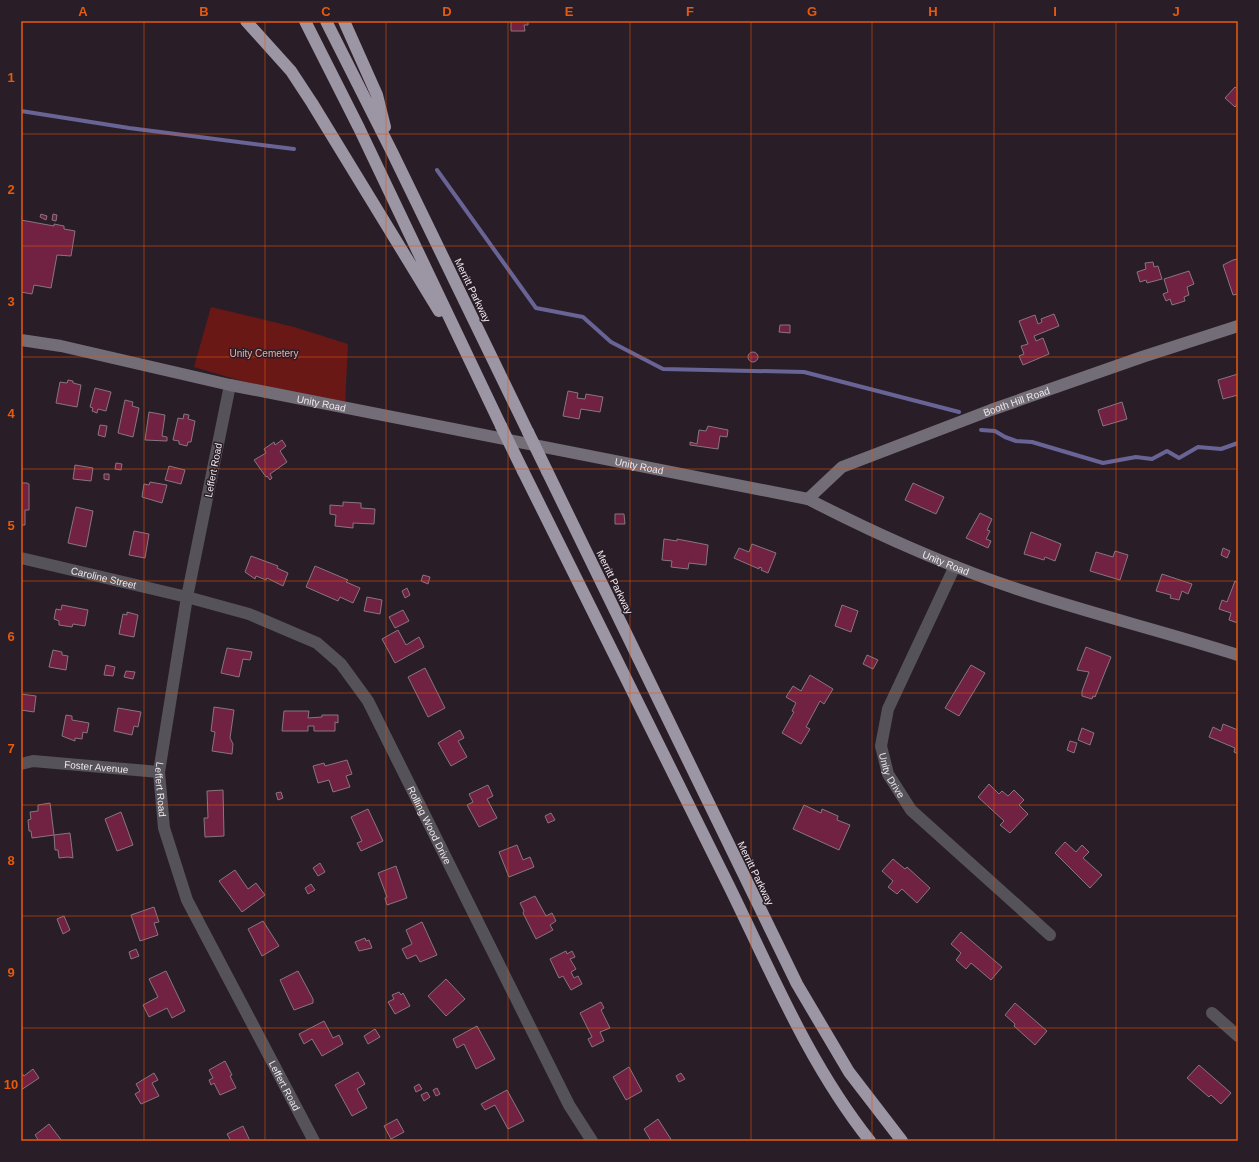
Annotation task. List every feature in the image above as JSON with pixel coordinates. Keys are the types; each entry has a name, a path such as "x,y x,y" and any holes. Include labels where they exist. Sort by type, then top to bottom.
{"highway":[{"path":"246,21 290,72 312,102 474,370"},
{"path":"305,21 359,128 523,471 755,938 802,1037 829,1084 870,1141"},
{"name":"Merritt Parkway","path":"326,21 548,471 797,984 849,1072 902,1141"},
{"path":"344,21 377,95 392,154"}],"main road":[{"name":"Booth Hill Road","path":"808,499 842,467 991,410 1142,357 1238,326"},
{"name":"Unity Road","path":"21,340 61,346 230,385 808,499 864,528 955,566 1020,590 1238,655"}],"street":[{"name":"Leffert Road","path":"230,385 187,597 159,772 164,828 187,900 314,1141"},
{"name":"Caroline Street","path":"21,558 187,597"},
{"name":"Unity Drive","path":"955,566 888,709 880,746 888,774 911,810 1050,935"},
{"name":"Rolling Wood Drive","path":"187,597 249,614 317,643 341,664 368,701 569,1105 592,1141"},
{"name":"Foster Avenue","path":"27,763 159,772"},
{"path":"1212,1013 1238,1036"}],"green space":[{"name":"Unity Cemetery","path":"211,307 294,327 348,344 345,405 252,384 194,367"}],"building":[{"path":"511,21 528,21 528,25 524,25 525,31 511,31"},
{"path":"1235,87 1238,89 1238,103 1235,107 1225,98"},
{"path":"41,214 47,216 46,220 40,217"},
{"path":"53,214 57,215 56,221 52,220"},
{"path":"21,220 54,226 54,224 64,226 64,229 75,231 71,256 57,255 51,288 34,285 32,294 21,292"},
{"path":"1238,259 1238,294 1233,295 1223,265"},
{"path":"1153,262 1154,267 1158,266 1162,279 1147,283 1146,280 1140,282 1137,272 1146,269 1145,263"},
{"path":"1189,271 1194,284 1187,287 1189,295 1184,297 1185,301 1172,305 1170,299 1166,301 1163,294 1168,292 1164,279"},
{"path":"1054,314 1059,326 1034,336 1036,341 1043,338 1049,354 1023,365 1019,356 1024,354 1021,346 1028,344 1019,321 1035,315 1038,324 1042,322 1041,319"},
{"path":"780,325 790,325 790,333 779,332"},
{"path":"751,352 755,352 757,353 757,361 751,362 748,359 748,355"},
{"path":"1238,374 1238,395 1223,399 1218,380"},
{"path":"68,380 81,385 77,407 56,403 60,382 67,383"},
{"path":"95,388 111,392 106,411 98,409 97,413 92,411 93,408 90,407"},
{"path":"568,391 578,393 577,398 585,399 586,394 603,397 600,412 581,409 579,419 563,416"},
{"path":"125,400 133,402 132,406 139,408 133,437 118,433"},
{"path":"1122,402 1127,419 1103,426 1098,410"},
{"path":"149,412 165,415 162,436 167,437 167,441 145,440"},
{"path":"184,414 189,415 188,419 195,421 191,442 188,442 187,446 179,444 179,441 173,440 178,418 183,419"},
{"path":"100,425 107,426 105,437 98,435"},
{"path":"708,426 728,430 727,437 720,436 718,449 690,445 690,442 697,444 699,430 706,431"},
{"path":"282,440 286,446 280,451 287,462 270,474 272,478 270,480 267,476 266,477 254,460 266,453 264,449 274,442 275,445"},
{"path":"116,463 122,464 121,470 115,469"},
{"path":"75,465 93,468 91,481 73,479"},
{"path":"169,466 185,470 181,484 165,480"},
{"path":"104,474 109,474 109,480 104,479"},
{"path":"150,482 167,485 162,503 142,497 144,484 149,485"},
{"path":"21,483 29,484 29,510 25,510 25,525 21,525"},
{"path":"913,483 944,497 936,514 905,500"},
{"path":"343,502 361,503 361,508 375,509 374,524 353,523 353,528 335,526 336,515 330,514 330,505 343,506"},
{"path":"76,507 93,511 86,547 68,543"},
{"path":"980,513 992,519 987,530 990,531 986,539 991,541 988,548 966,538"},
{"path":"615,514 624,514 625,524 615,524"},
{"path":"134,531 149,534 145,558 129,555"},
{"path":"1031,532 1061,544 1055,561 1045,557 1044,560 1024,554"},
{"path":"664,539 677,541 677,539 708,545 706,565 689,563 688,569 671,567 672,561 662,560"},
{"path":"752,544 776,553 768,573 761,570 762,568 759,567 759,569 734,558 739,548 749,552"},
{"path":"1223,548 1230,551 1227,558 1221,555"},
{"path":"1115,551 1128,555 1120,580 1090,571 1096,552 1113,557"},
{"path":"251,556 278,566 277,568 288,573 283,586 267,578 266,580 256,576 255,579 245,572"},
{"path":"315,566 348,580 346,582 360,588 353,603 340,597 338,601 306,587"},
{"path":"1162,574 1192,584 1188,594 1182,591 1179,600 1170,598 1171,595 1156,591"},
{"path":"423,575 430,577 428,584 421,581"},
{"path":"1235,581 1238,583 1238,623 1229,620 1231,613 1219,609 1222,600 1227,602"},
{"path":"407,588 410,595 405,598 402,591"},
{"path":"367,597 382,600 380,614 364,611"},
{"path":"62,605 88,610 85,626 73,624 72,627 59,625 59,621 54,619 56,609 61,610"},
{"path":"842,605 858,611 851,632 835,626"},
{"path":"403,610 409,621 395,628 389,617"},
{"path":"127,612 138,615 134,637 119,634 123,614 127,615"},
{"path":"398,630 406,645 419,637 424,647 395,663 382,639"},
{"path":"1086,647 1111,657 1095,697 1093,696 1092,699 1082,696 1082,691 1089,672 1077,670"},
{"path":"227,648 252,652 250,660 243,659 239,677 221,673"},
{"path":"53,650 62,652 62,655 68,656 66,670 49,667"},
{"path":"867,655 878,660 873,669 863,664"},
{"path":"106,665 115,667 113,676 104,675"},
{"path":"971,665 985,673 959,716 945,708"},
{"path":"425,668 445,708 428,717 408,677"},
{"path":"126,671 135,672 133,679 124,677"},
{"path":"810,675 833,689 824,704 820,701 806,727 810,729 801,744 782,733 794,712 792,711 796,703 786,697 793,686 801,691"},
{"path":"21,694 36,696 34,712 21,710"},
{"path":"214,707 234,710 230,738 233,744 232,754 212,751 215,732 211,731"},
{"path":"118,708 141,712 138,727 134,726 132,735 114,731"},
{"path":"284,711 309,711 308,718 322,717 322,715 338,715 338,723 335,722 335,731 314,731 314,726 308,726 308,731 282,731"},
{"path":"66,715 72,716 72,720 89,723 87,733 83,732 82,739 75,738 75,741 62,736"},
{"path":"1223,724 1238,730 1238,754 1234,752 1235,748 1209,737 1213,727 1221,731"},
{"path":"1082,728 1094,733 1090,745 1078,740"},
{"path":"460,730 464,738 458,741 467,757 451,766 438,743"},
{"path":"1070,741 1077,743 1074,753 1067,750"},
{"path":"347,760 352,774 346,776 350,787 333,792 329,780 318,783 313,766 324,763 325,766"},
{"path":"989,784 999,794 1002,791 1008,796 1014,790 1024,800 1019,805 1028,814 1010,833 1000,825 1004,821 978,797"},
{"path":"488,785 493,796 487,799 497,818 479,827 467,805 473,802 469,794"},
{"path":"223,790 224,836 205,837 204,818 208,818 207,791"},
{"path":"281,792 283,798 278,800 276,793"},
{"path":"50,803 54,835 32,838 31,831 29,831 28,820 31,819 30,812 38,811 38,805"},
{"path":"804,805 821,813 822,809 838,816 837,820 850,825 839,850 793,829"},
{"path":"368,809 383,841 361,851 357,843 362,841 351,817"},
{"path":"121,812 133,845 117,851 105,819"},
{"path":"551,813 555,820 548,823 545,816"},
{"path":"70,833 73,858 59,858 58,850 55,850 54,835"},
{"path":"1065,842 1076,852 1082,845 1089,852 1083,858 1102,875 1090,888 1055,853"},
{"path":"517,845 523,860 530,857 534,867 509,877 499,852"},
{"path":"893,859 905,869 907,867 930,888 917,903 902,889 897,894 888,887 893,881 882,871"},
{"path":"320,863 325,872 318,876 313,868"},
{"path":"396,866 407,898 387,905 385,898 387,897 378,873"},
{"path":"235,870 248,889 256,883 265,895 242,912 219,881"},
{"path":"311,884 315,890 308,894 305,888"},
{"path":"535,896 546,916 552,913 556,921 550,925 553,930 536,939 523,913 524,911 520,903"},
{"path":"154,907 159,922 154,923 158,935 140,941 131,915"},
{"path":"64,916 70,930 63,934 57,919"},
{"path":"263,921 279,946 262,956 248,929"},
{"path":"422,922 437,955 420,962 416,955 407,959 402,949 412,944 406,930"},
{"path":"961,932 1002,967 991,980 971,963 966,969 956,960 961,953 951,944"},
{"path":"365,938 366,941 369,940 372,948 359,951 355,942"},
{"path":"136,949 139,956 131,959 129,952"},
{"path":"566,951 567,954 572,951 575,957 570,959 576,969 571,972 574,978 578,976 582,984 571,990 563,976 559,978 550,959"},
{"path":"166,971 185,1011 172,1018 167,1008 149,1017 143,1005 158,997 149,979"},
{"path":"298,971 313,999 313,1003 294,1010 280,980"},
{"path":"446,979 465,999 446,1016 428,996"},
{"path":"399,992 401,995 403,993 410,1006 395,1014 388,1002 394,999 392,995"},
{"path":"601,1002 604,1008 601,1010 610,1028 600,1032 604,1041 592,1047 588,1039 592,1037 580,1013"},
{"path":"1015,1003 1047,1031 1035,1045 1014,1026 1015,1024 1005,1015"},
{"path":"324,1021 333,1038 339,1035 343,1044 322,1056 312,1039 304,1044 299,1034"},
{"path":"477,1026 495,1059 476,1069 464,1044 457,1048 453,1039"},
{"path":"375,1029 380,1037 368,1044 364,1036"},
{"path":"225,1061 232,1075 230,1076 236,1088 220,1095 214,1083 211,1085 209,1080 213,1078 209,1070"},
{"path":"1199,1065 1231,1093 1221,1104 1211,1095 1209,1097 1187,1078"},
{"path":"629,1067 642,1091 626,1100 613,1077"},
{"path":"33,1069 39,1078 21,1090 21,1072 24,1076"},
{"path":"358,1072 365,1084 357,1089 367,1108 352,1116 335,1085"},
{"path":"154,1073 158,1080 152,1083 159,1096 141,1104 135,1094 140,1091 136,1084"},
{"path":"681,1073 685,1079 679,1082 676,1076"},
{"path":"419,1084 422,1089 416,1092 414,1087"},
{"path":"437,1088 440,1094 436,1096 433,1090"},
{"path":"507,1090 524,1121 508,1129 495,1105 485,1110 481,1104"},
{"path":"427,1092 430,1097 424,1101 421,1095"},
{"path":"397,1119 404,1132 391,1139 384,1126"},
{"path":"658,1119 672,1141 651,1141 644,1129"},
{"path":"49,1124 62,1141 39,1141 35,1135"},
{"path":"243,1126 250,1141 231,1141 227,1134"}],"waterway":[{"path":"21,111 129,128 294,149"},
{"path":"437,170 536,308 583,317 611,342 663,369 804,372 959,412"},
{"path":"981,430 995,431 1016,441 1032,442 1103,463 1136,457 1152,459 1167,451 1179,458 1198,447 1221,449 1238,443"}]}
